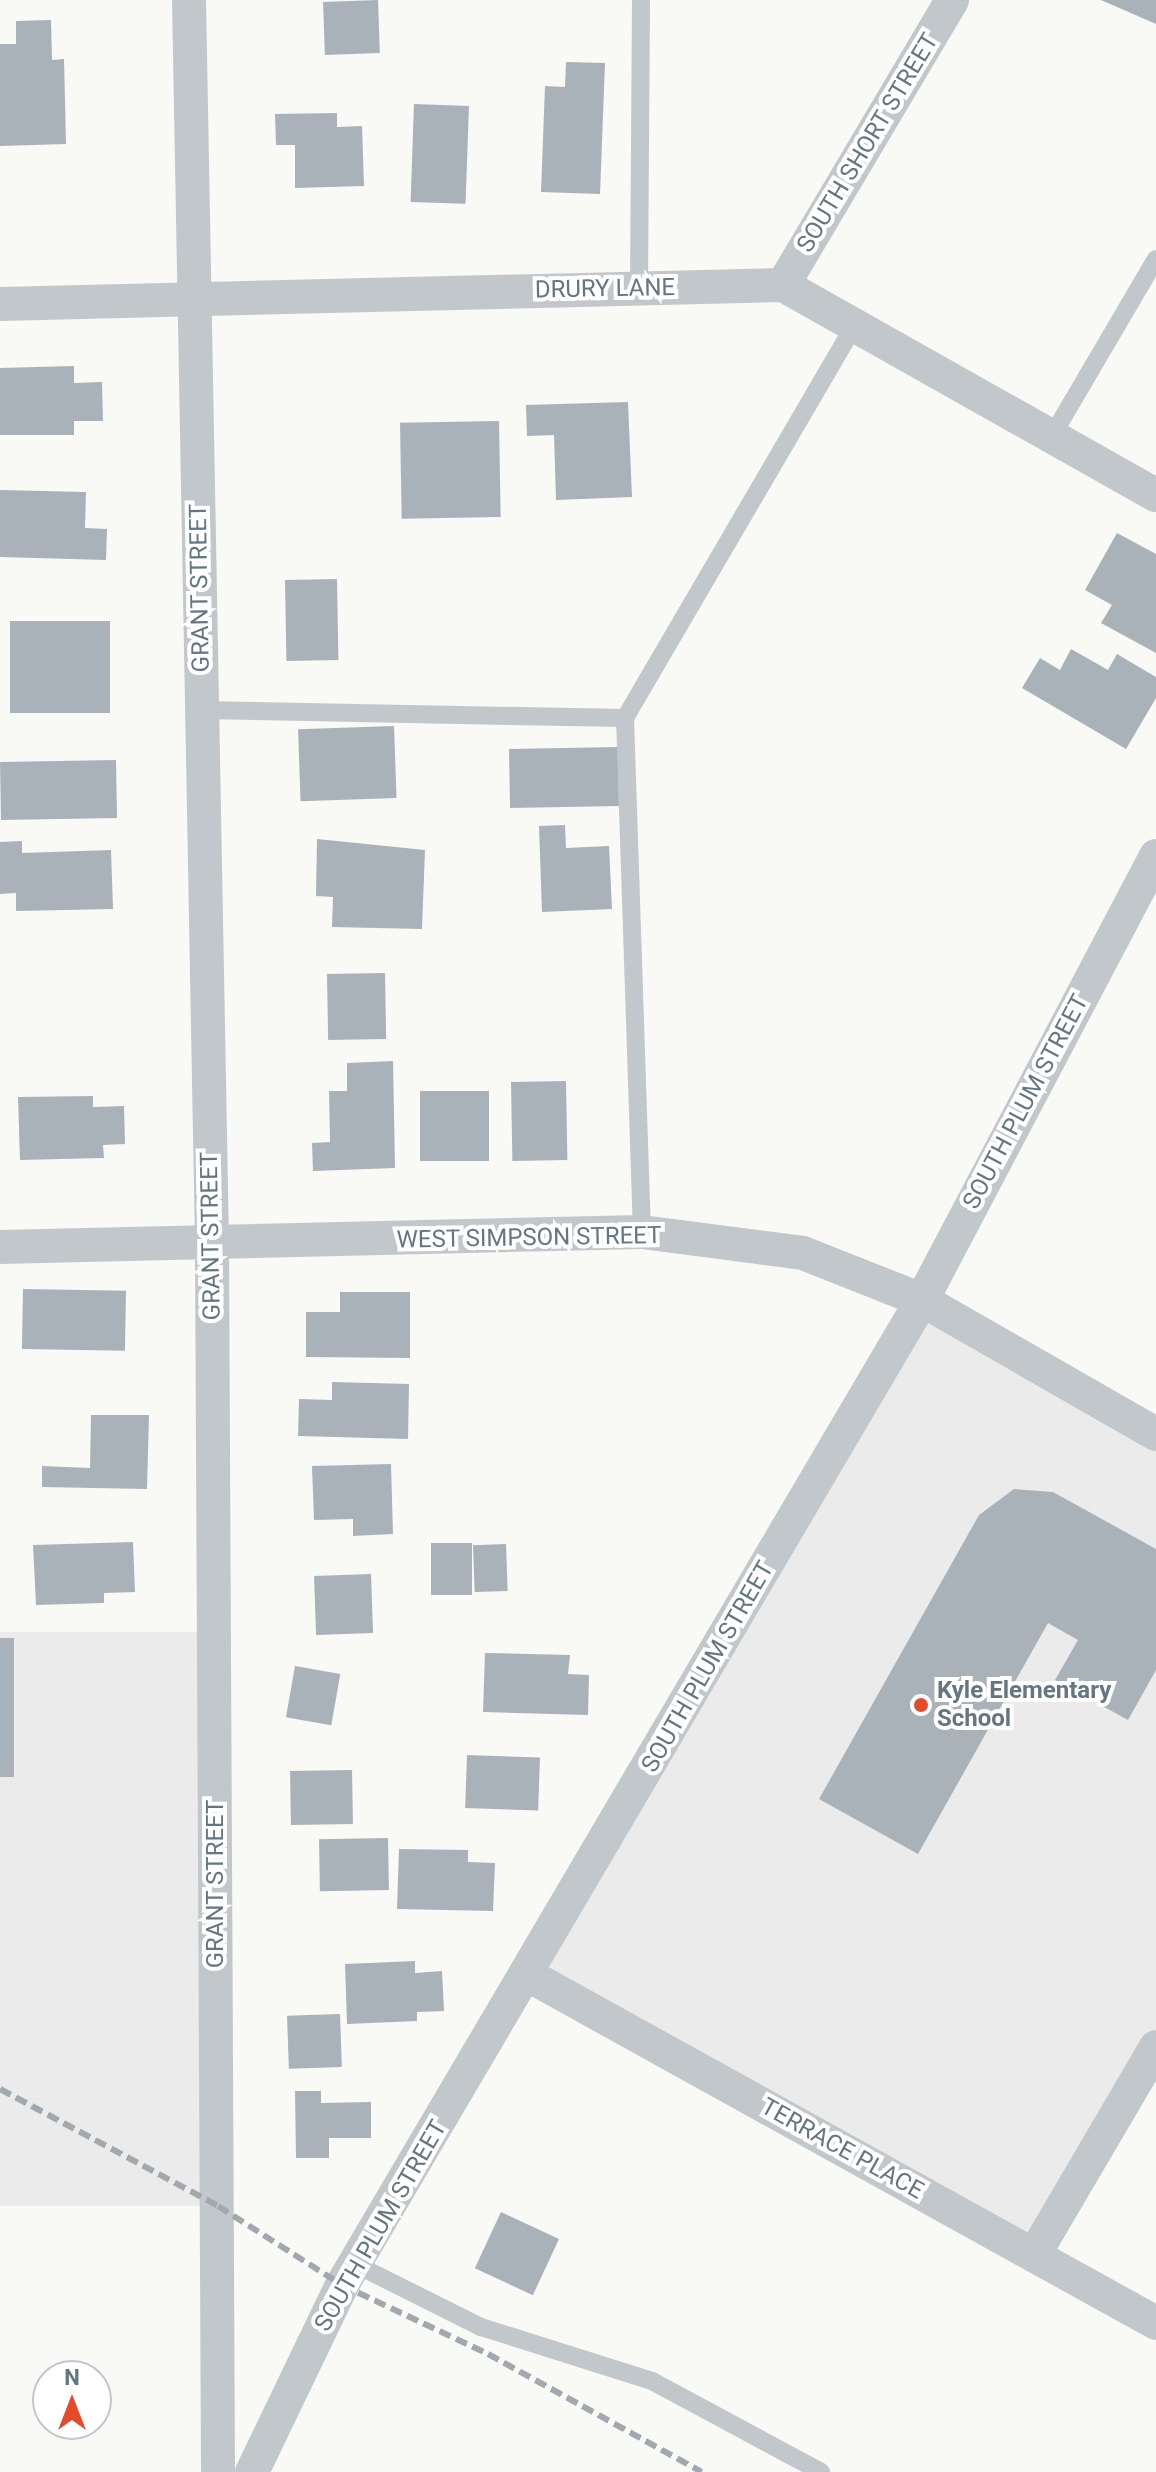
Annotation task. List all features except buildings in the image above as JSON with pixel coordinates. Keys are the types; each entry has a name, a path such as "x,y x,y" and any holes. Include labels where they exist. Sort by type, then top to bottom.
{"street":[{"name":"GRANT STREET","path":"189,0 212,1244 218,2472"},
{"name":"SOUTH SHORT STREET","path":"783,285 952,0"},
{"name":"DRURY LANE","path":"0,304 783,285"},
{"path":"783,285 1156,495"},
{"name":"SOUTH PLUM STREET","path":"252,2472 355,2264 528,1975 922,1300 1156,856"},
{"name":"WEST SIMPSON STREET","path":"0,1247 642,1232 803,1253 922,1300 1156,1434"},
{"name":"TERRACE PLACE","path":"528,1975 1156,2323"},
{"path":"1034,2255 1156,2047"}],"lane":[{"path":"639,288 641,0"},
{"path":"1052,436 1156,259"},
{"path":"642,1232 625,718 855,325"},
{"path":"202,710 625,718"},
{"path":"355,2264 481,2327 652,2381 821,2472"}],"shaded area":[{"name":"Kyle Elementary School","path":"922,1300 1156,1434 1156,2047 1034,2255 528,1975"},
{"path":"0,1632 214,1632 214,2206 0,2206"}],"railway":[{"path":"0,2089 218,2206 342,2285 488,2354 702,2472"}],"place":[{"name":"Kyle Elementary School","path":"921,1705"}]}
